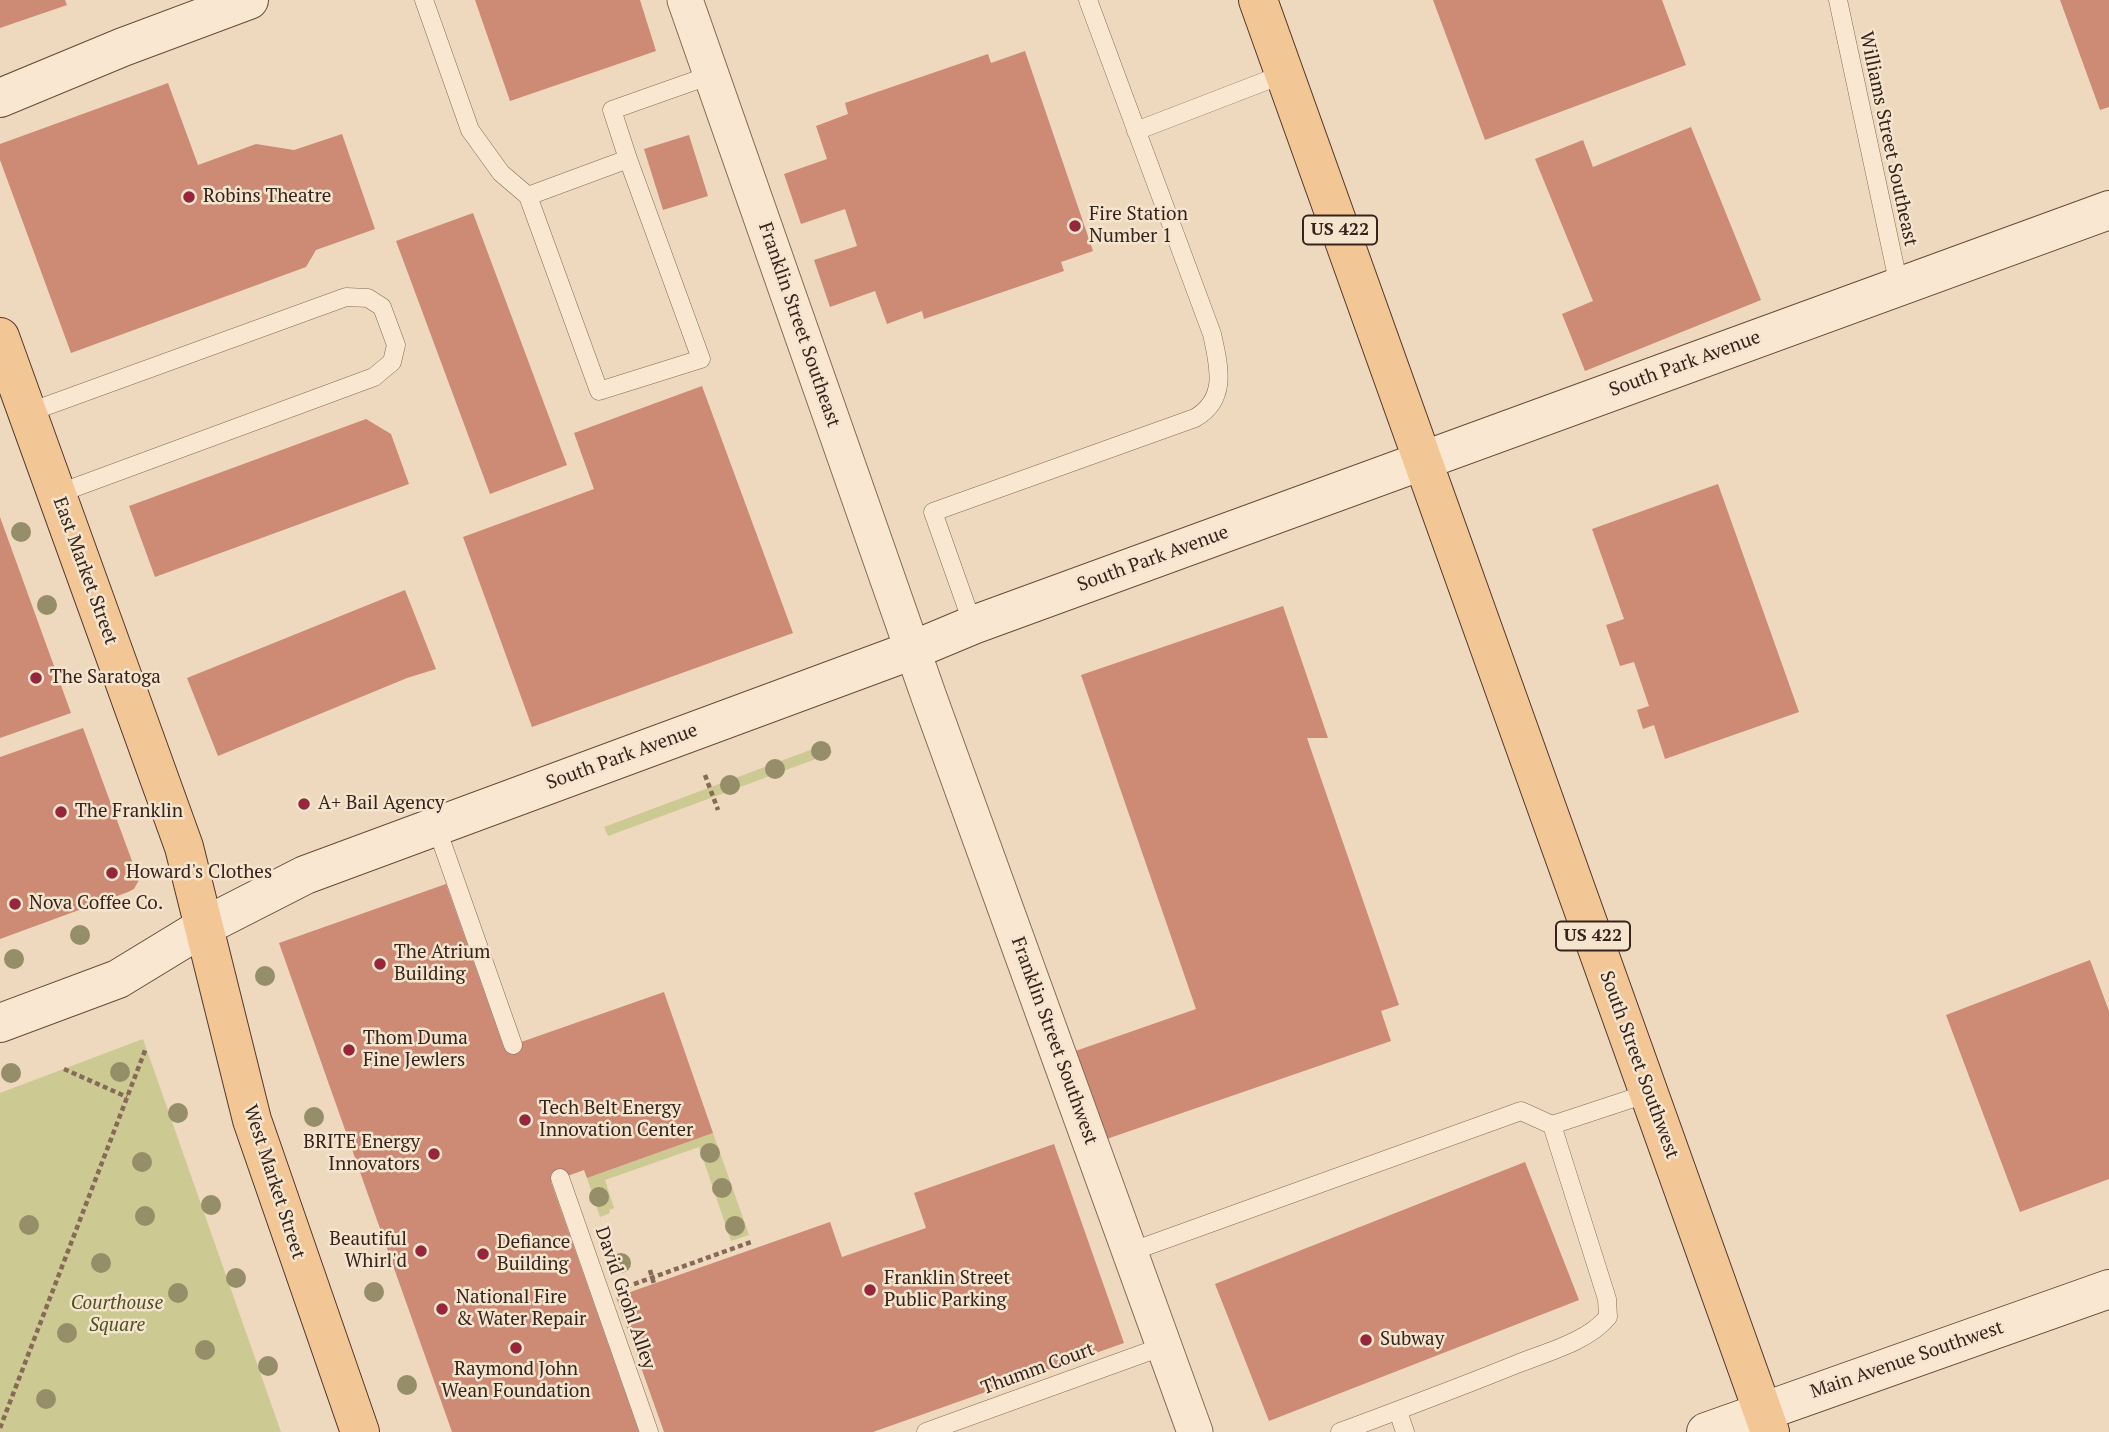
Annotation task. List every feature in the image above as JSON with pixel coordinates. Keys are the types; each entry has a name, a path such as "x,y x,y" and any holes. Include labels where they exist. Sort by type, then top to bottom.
{"main road":[{"name":"US 422","path":"1258,0 1423,460"},
{"name":"East Market Street","path":"0,337 184,847 205,926"},
{"name":"South Street Southwest","path":"1423,460 1766,1422"},
{"name":"West Market Street","path":"205,926 252,1120 360,1432"}],"street":[{"path":"0,99 123,47 249,0"},
{"name":"Franklin Street Southeast","path":"685,0 913,650"},
{"name":"South Park Avenue","path":"0,1023 118,979 205,926 305,875 913,650 973,625 2109,210"},
{"name":"Franklin Street Southwest","path":"913,650 1195,1432"},
{"name":"Main Avenue Southwest","path":"1706,1432 1766,1422 2109,1289"}],"lane":[{"path":"424,0 470,130 501,173 528,196 600,391 701,359 612,110 711,75"},
{"path":"973,625 933,512 1195,418 1208,411 1215,397 1220,372 1212,334 1088,0"},
{"name":"Williams Street Southeast","path":"1838,0 1899,286"},
{"path":"1136,131 1284,75"},
{"path":"528,196 628,159"},
{"path":"27,413 346,297 368,298 382,307 396,345 391,362 374,377 57,494"},
{"path":"436,826 513,1045"},
{"path":"1130,1252 1521,1111 1552,1125 1649,1093"},
{"path":"1340,1432 1569,1343 1600,1327 1608,1317 1606,1299 1552,1125"},
{"name":"David Grohl Alley","path":"560,1178 649,1432"},
{"name":"Thumm Court","path":"926,1432 1164,1346"},
{"path":"1398,1411 1405,1432"}],"path":[{"path":"705,775 718,810"},
{"path":"0,1427 146,1048"},
{"path":"64,1069 127,1097"},
{"path":"602,1296 653,1281 751,1242"},
{"path":"377,1265 391,1259"},
{"path":"650,1270 653,1281"}],"green space":[{"path":"829,743 832,753 608,836 604,827"},
{"name":"Courthouse Square","path":"143,1039 281,1432 0,1432 0,1093"},
{"path":"713,1133 749,1235 731,1241 699,1147 605,1180 614,1208 600,1217 587,1178"}],"building":[{"path":"0,0 65,0 67,5 0,28"},
{"path":"475,0 640,0 656,51 510,101"},
{"path":"1433,0 1662,0 1686,65 1485,140"},
{"path":"2060,0 2109,0 2109,107 2100,110"},
{"path":"1025,51 1093,251 1061,262 1064,271 924,319 922,311 887,324 875,291 830,307 814,260 857,246 845,209 801,224 784,174 827,159 816,126 848,114 845,103 988,54 991,63"},
{"name":"Robins Theatre","path":"168,83 198,165 256,144 294,150 342,134 375,229 316,250 306,267 71,353 0,160 0,144"},
{"path":"1691,127 1761,300 1585,371 1562,314 1593,301 1535,159 1583,140 1593,167"},
{"path":"689,135 708,196 663,210 644,149"},
{"path":"473,213 567,465 490,494 396,241"},
{"path":"702,386 793,633 532,727 463,537 594,489 574,433"},
{"path":"366,419 391,434 409,484 155,577 129,506"},
{"path":"1718,484 1799,712 1665,759 1654,725 1643,729 1637,710 1649,706 1634,662 1620,666 1606,625 1624,619 1592,529"},
{"path":"0,517 71,713 0,738"},
{"path":"405,590 436,669 407,678 218,756 187,678"},
{"path":"1283,606 1328,738 1307,738 1399,1005 1381,1011 1391,1041 1095,1143 1064,1055 1196,1009 1081,675"},
{"name":"The Franklin","path":"83,728 139,880 134,889 128,892 0,939 0,757"},
{"path":"446,884 504,1048 664,992 713,1133 587,1178 584,1170 551,1182 639,1432 452,1432 279,943"},
{"path":"2090,960 2109,1011 2109,1179 2020,1212 1946,1015"},
{"name":"Franklin Street Public Parking","path":"1054,1144 1124,1343 873,1432 664,1432 616,1297 830,1222 842,1257 926,1228 914,1193"},
{"path":"1525,1162 1579,1300 1269,1421 1215,1284"}],"place":[{"name":"Robins Theatre","path":"189,197"},
{"name":"Fire Station Number 1","path":"1075,226"},
{"name":"The Saratoga","path":"36,678"},
{"name":"A+ Bail Agency","path":"304,804"},
{"name":"The Franklin","path":"61,812"},
{"name":"Howard's Clothes","path":"112,873"},
{"name":"Nova Coffee Co.","path":"15,904"},
{"name":"The Atrium Building","path":"380,964"},
{"name":"Thom Duma Fine Jewlers","path":"349,1050"},
{"name":"Tech Belt Energy Innovation Center","path":"525,1120"},
{"name":"BRITE Energy Innovators","path":"434,1154"},
{"name":"Beautiful Whirl'd","path":"421,1251"},
{"name":"Defiance Building","path":"483,1254"},
{"name":"Franklin Street Public Parking","path":"870,1290"},
{"name":"National Fire & Water Repair","path":"442,1309"},
{"name":"Subway","path":"1366,1340"},
{"name":"Raymond John Wean Foundation","path":"516,1348"}]}
